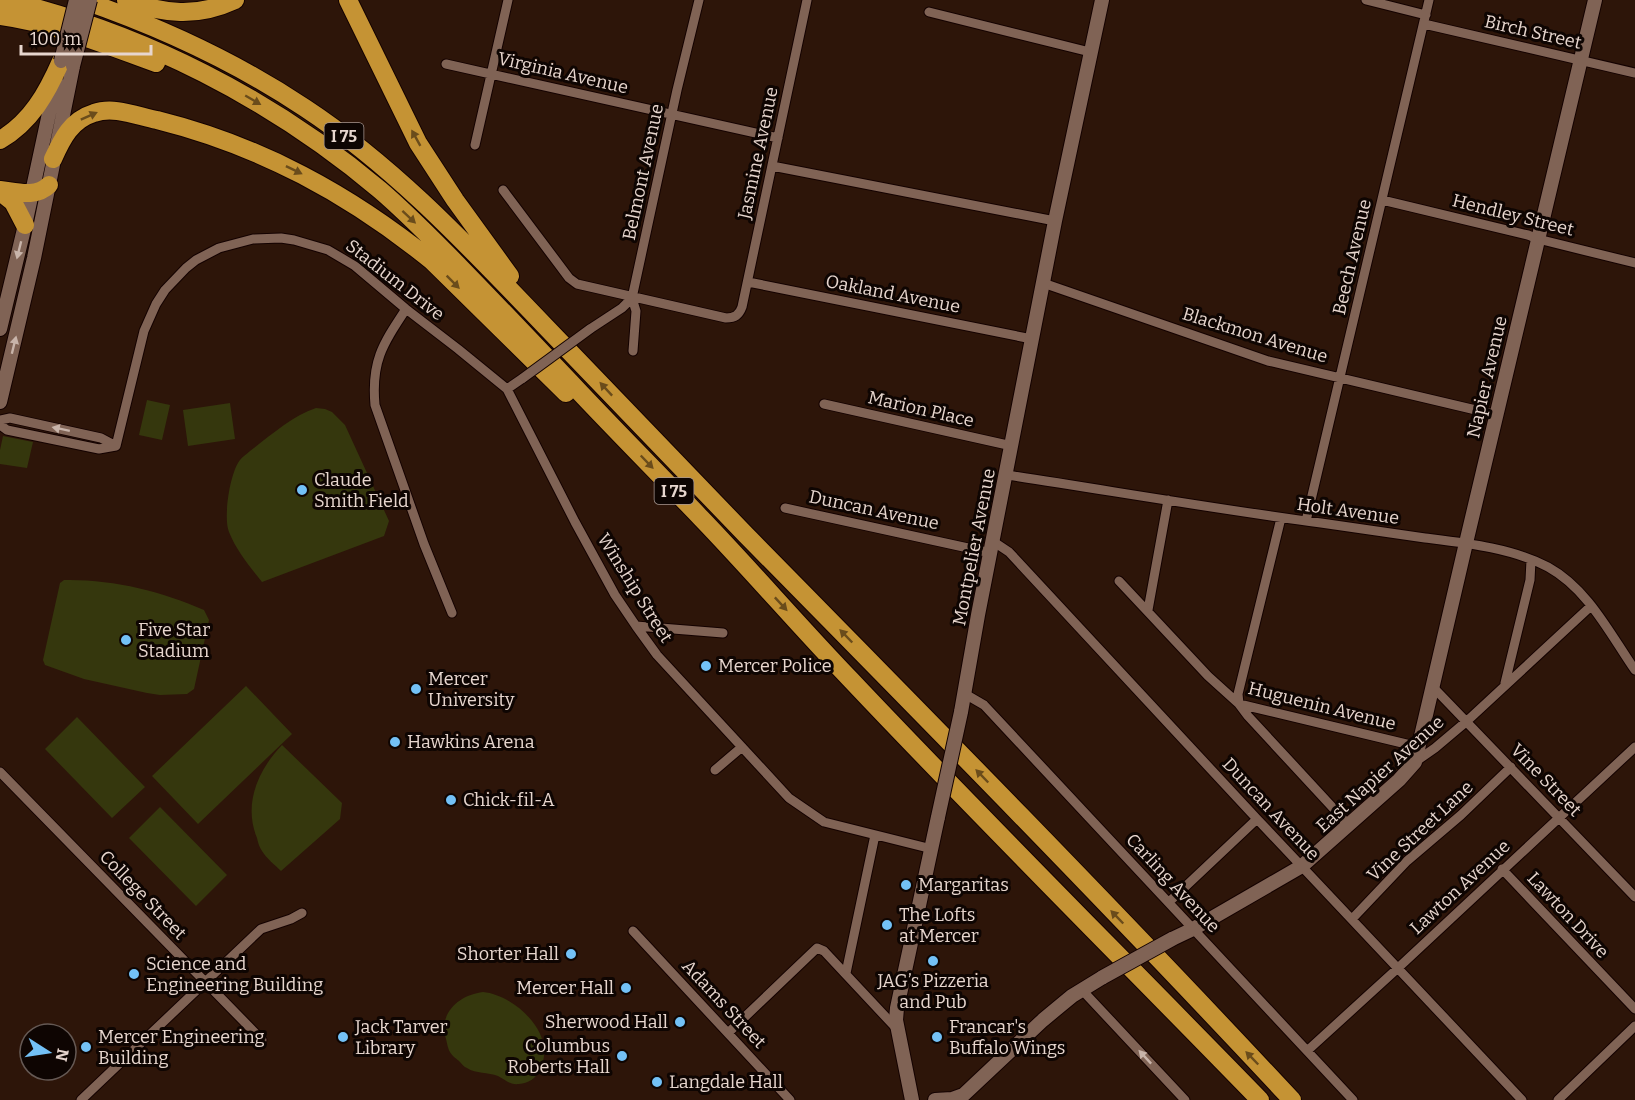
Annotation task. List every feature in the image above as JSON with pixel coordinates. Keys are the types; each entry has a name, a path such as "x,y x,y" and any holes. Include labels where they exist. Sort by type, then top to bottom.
{"highway":[{"name":"I 75","path":"5,0 55,13 131,40 231,88 262,105 315,140 382,192 423,229 702,519 850,680 1260,1100"},
{"name":"I 75","path":"82,0 164,32 223,60 264,83 305,108 344,136 422,200 913,705 1292,1100"},
{"path":"126,0 157,10 178,13 216,8 235,0"},
{"path":"348,0 418,143 462,209 558,340"},
{"path":"0,16 34,23 95,41 231,88"},
{"path":"0,140 18,127 42,100 67,64"},
{"path":"53,159 61,142 74,124 92,113 109,111 186,128 275,161 345,199 410,243 453,282 553,382 586,411 621,436"},
{"path":"0,191 32,193 40,192 49,185"},
{"path":"0,191 13,202 25,225"}],"street":[{"path":"0,402 49,185 76,0"},
{"path":"0,329 32,193 67,64 90,0"},
{"path":"475,145 508,0"},
{"name":"Belmont Avenue","path":"633,351 636,311 632,298 699,0"},
{"name":"Jasmine Avenue","path":"632,298 726,318 732,318 740,313 807,0"},
{"name":"Montpelier Avenue","path":"912,1100 896,1020 897,1008 965,694 1055,221 1102,0"},
{"name":"Birch Street","path":"1366,0 1425,19 1635,73"},
{"name":"Beech Avenue","path":"1306,521 1429,0"},
{"name":"Napier Avenue","path":"1415,762 1595,0"},
{"path":"929,12 1090,52"},
{"name":"Virginia Avenue","path":"446,63 778,138"},
{"path":"772,166 1055,221"},
{"path":"503,190 573,282 632,298 622,308 507,389"},
{"name":"Hendley Street","path":"1382,200 1635,263"},
{"name":"Stadium Drive","path":"116,446 144,331 165,290 196,260 219,248 261,238 308,242 342,257 507,389"},
{"name":"Oakland Avenue","path":"748,282 1032,339"},
{"name":"Blackmon Avenue","path":"1043,283 1268,361 1497,415"},
{"path":"406,309 387,337 377,360 375,405 424,543 452,613"},
{"name":"Winship Street","path":"507,389 615,595 657,655 741,747 789,798 824,822 932,849"},
{"name":"Marion Place","path":"824,404 1012,446"},
{"path":"0,420 10,418 90,435 116,446"},
{"path":"0,425 6,430 99,449 116,446"},
{"name":"Holt Avenue","path":"1007,475 1281,518 1466,543 1517,555 1548,568 1580,591 1635,670"},
{"path":"1148,610 1168,500"},
{"name":"Duncan Avenue","path":"785,508 1009,552 1522,1100"},
{"path":"1281,518 1238,694 1239,704 1266,737 1349,826"},
{"path":"1505,684 1530,580 1531,560"},
{"name":"Huguenin Avenue","path":"1119,580 1208,675 1239,704 1419,747"},
{"name":"East Napier Avenue","path":"963,1098 1061,1004 1103,977 1193,929 1302,866 1399,780 1415,762 1467,721 1591,606"},
{"path":"636,626 723,633"},
{"name":"Vine Street","path":"1432,687 1635,897"},
{"name":"Carling Avenue","path":"965,694 984,705 1353,1100"},
{"path":"715,770 741,747"},
{"name":"Lawton Avenue","path":"1307,1051 1635,747"},
{"name":"Vine Street Lane","path":"1352,919 1407,861 1461,815 1511,767"},
{"name":"College Street","path":"0,772 262,1040"},
{"path":"1169,902 1257,819"},
{"path":"846,973 874,835"},
{"name":"Lawton Drive","path":"1502,869 1635,1009"},
{"path":"81,1100 261,929 302,913"},
{"name":"Adams Street","path":"633,931 790,1100"},
{"path":"728,1033 817,948 824,951 846,973 899,1031"},
{"path":"1082,990 1185,1100"},
{"path":"1558,1100 1635,1026"},
{"path":"935,1100 963,1098"}],"shaded area":[{"path":"147,400 170,405 162,440 139,435"},
{"path":"230,403 235,439 188,446 183,410"},
{"name":"Claude Smith Field","path":"316,408 332,412 345,425 389,521 384,536 262,582 239,552 227,525 227,506 233,474 240,460 250,451 290,421"},
{"path":"3,436 33,442 27,468 0,464"},
{"name":"Five Star Stadium","path":"64,580 118,584 171,597 204,610 209,620 194,689 187,694 147,693 84,679 45,665 43,660 60,583"},
{"path":"246,686 292,734 198,824 152,776"},
{"path":"77,717 145,787 112,818 45,749"},
{"path":"282,745 342,803 340,819 281,871 260,848 253,825 252,800 266,765"},
{"path":"160,807 227,875 196,906 129,838"},
{"path":"483,992 495,995 520,1009 538,1030 543,1043 544,1056 538,1072 529,1081 513,1084 498,1076 471,1070 449,1051 444,1030 448,1013 459,1001"}],"place":[{"name":"Claude Smith Field","path":"302,490"},
{"name":"Five Star Stadium","path":"126,640"},
{"name":"Mercer Police","path":"706,666"},
{"name":"Mercer University","path":"416,689"},
{"name":"Hawkins Arena","path":"395,742"},
{"name":"Chick-fil-A","path":"451,800"},
{"name":"Margaritas","path":"906,885"},
{"name":"The Lofts at Mercer","path":"887,925"},
{"name":"Shorter Hall","path":"571,954"},
{"name":"JAG’s Pizzeria and Pub","path":"933,961"},
{"name":"Science and Engineering Building","path":"134,974"},
{"name":"Mercer Hall","path":"626,988"},
{"name":"Sherwood Hall","path":"680,1022"},
{"name":"Jack Tarver Library","path":"343,1037"},
{"name":"Francar's Buffalo Wings","path":"937,1037"},
{"name":"Mercer Engineering Building","path":"86,1047"},
{"name":"Columbus Roberts Hall","path":"622,1056"},
{"name":"Langdale Hall","path":"657,1082"}]}
